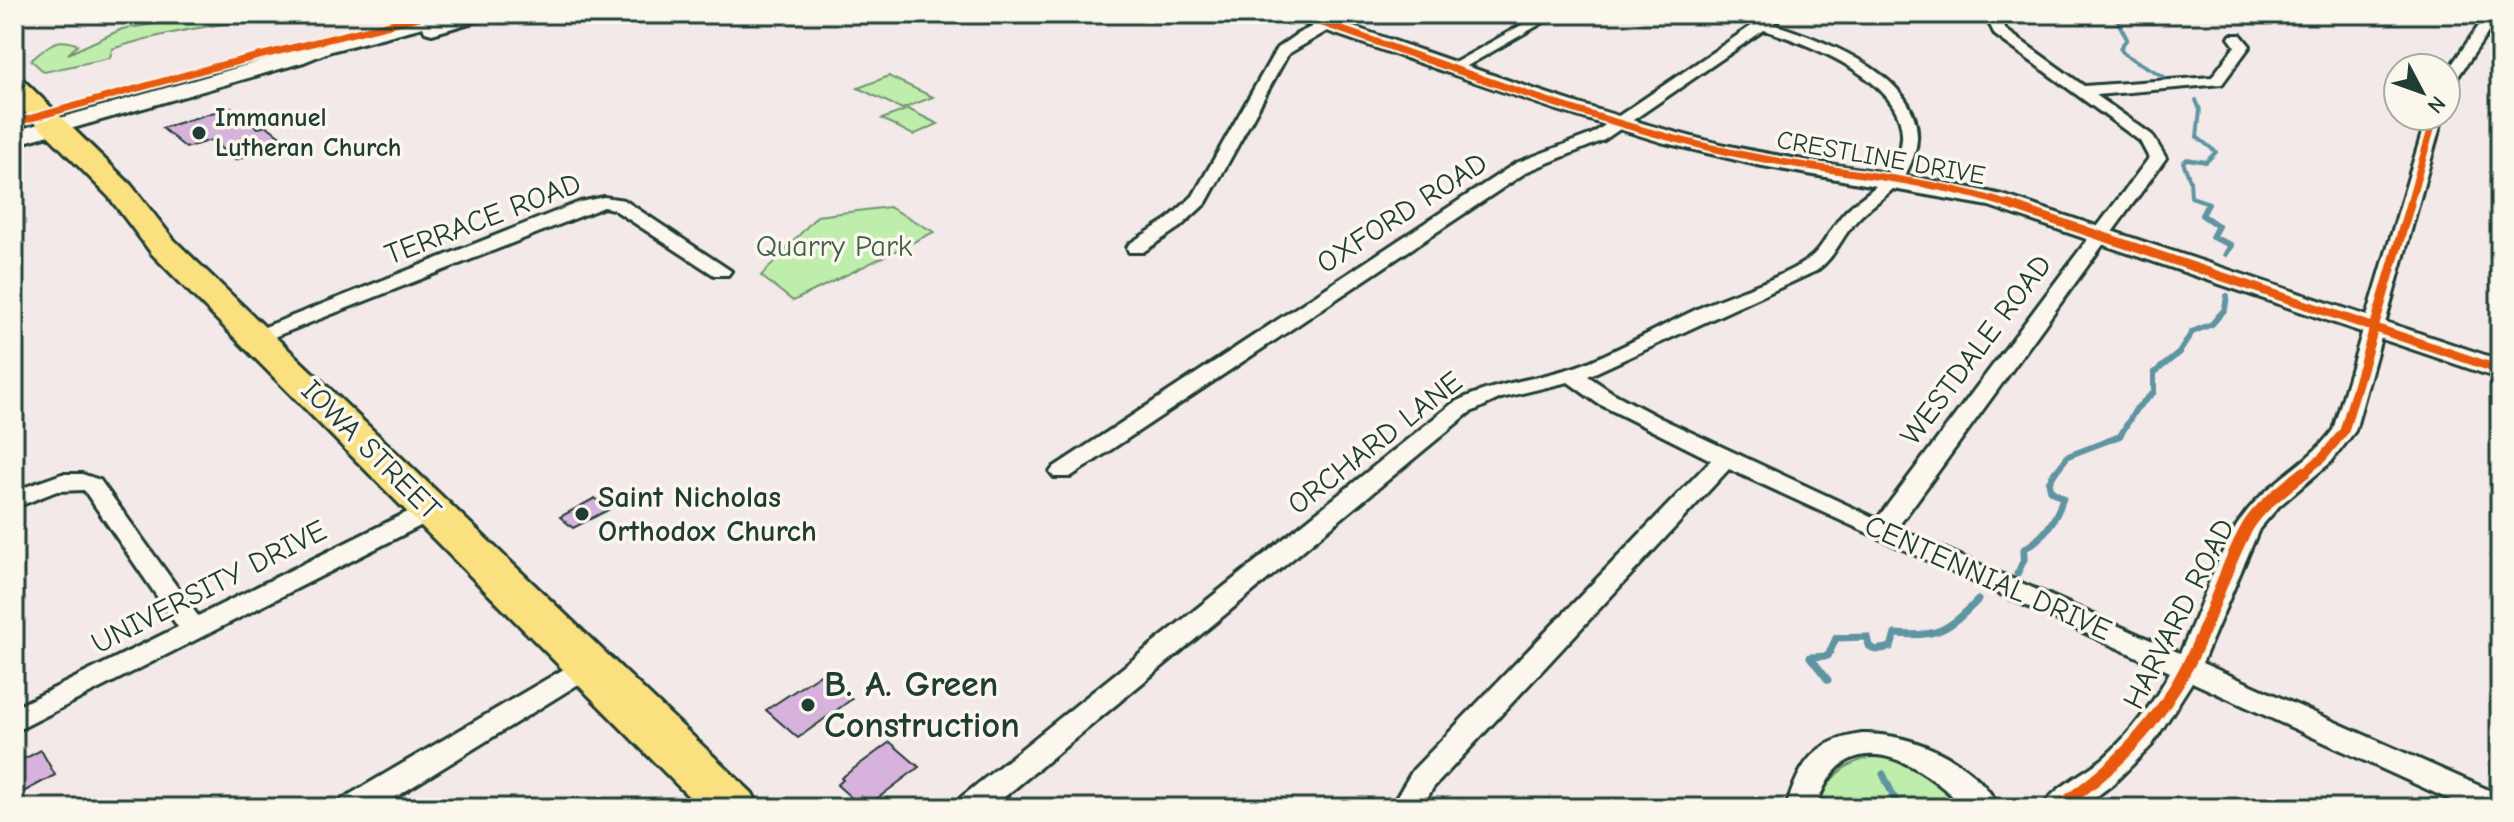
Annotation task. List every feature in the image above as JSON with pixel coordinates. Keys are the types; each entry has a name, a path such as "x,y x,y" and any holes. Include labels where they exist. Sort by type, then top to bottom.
{"highway":[{"name":"IOWA STREET","path":"14,86 120,191 163,247 734,808"}],"street":[{"path":"14,138 297,58 324,47 449,14"},
{"path":"297,58 330,54 480,14"},
{"name":"CRESTLINE DRIVE","path":"1296,14 1619,122 1763,159 1891,178 1983,197 2500,370"},
{"path":"1136,248 1174,223 1200,199 1282,51 1349,14"},
{"path":"1455,67 1551,14"},
{"name":"WESTDALE ROAD","path":"1882,530 2158,158 2146,138 2000,32 1996,23 2003,14"},
{"path":"2462,61 2494,14"},
{"name":"OXFORD ROAD","path":"1062,472 1522,167 1588,142 1770,20"},
{"name":"ORCHARD LANE","path":"970,808 1461,408 1501,389 1573,375 1808,269 1830,251 1847,220 1899,171 1909,137 1904,113 1890,91 1868,70 1839,52 1770,20"},
{"path":"2081,91 2217,81 2243,46 2236,38"},
{"name":"HARVARD ROAD","path":"2057,808 2102,776 2142,737 2185,667 2248,527 2260,508 2279,490 2320,461 2344,431 2430,132"},
{"name":"TERRACE ROAD","path":"254,338 586,206 604,202 618,204 721,271"},
{"name":"CENTENNIAL DRIVE","path":"1573,375 1621,407 1726,458 2498,808"},
{"path":"1405,808 1423,779 1726,458"},
{"path":"14,500 69,480 92,485 194,630"},
{"name":"UNIVERSITY DRIVE","path":"14,721 432,510"},
{"path":"353,808 588,665"},
{"path":"1801,808 1807,788 1824,760 1840,750 1882,746 1927,758 1984,808"}],"green space":[{"path":"198,14 289,14 155,37 112,49 110,58 44,72 31,60 56,42 78,45 68,54 122,29 187,19"},
{"path":"889,76 933,97 902,109 858,88"},
{"path":"908,109 938,124 913,135 882,119"},
{"name":"Quarry Park","path":"889,207 934,232 793,301 761,276 817,216"},
{"path":"1872,757 1914,765 1935,779 1966,808 1818,808 1837,774 1852,763"}],"building":[{"name":"Immanuel Lutheran Church","path":"231,107 258,128 267,126 288,142 235,160 211,140 186,148 162,128"},
{"name":"Saint Nicholas Orthodox Church","path":"595,498 608,510 573,528 560,517"},
{"name":"B. A. Green Construction","path":"822,673 852,699 798,738 766,710"},
{"path":"890,742 919,767 870,804 861,796 855,801 837,785 843,780 841,778"},
{"path":"41,750 55,775 14,797 14,764"}],"waterway":[{"path":"2114,14 2127,39 2120,48 2124,54 2166,78"},
{"path":"2196,100 2200,110 2197,137 2216,152 2206,162 2187,159 2183,162 2190,180 2191,197 2209,203 2207,206"},
{"path":"2208,204 2202,215 2218,226 2212,237 2231,245 2226,254"},
{"path":"2054,474 2068,456 2120,436 2136,409 2154,392 2154,373 2179,353 2192,332 2212,324 2225,309 2227,296"},
{"path":"2017,574 2024,560 2024,549 2043,534 2053,521 2063,498 2051,491 2049,482 2055,472"},
{"path":"1828,680 1810,657 1828,656 1836,638 1867,637 1869,646 1876,650 1891,647 1895,634 1922,635 1941,630 1978,600"},
{"path":"1883,774 1899,808"}],"cycle path":[{"path":"14,123 210,68 431,14"},
{"path":"1296,14 1562,105 1669,137 1792,165 1929,186 1997,201 2500,370"},
{"path":"2057,808 2102,776 2142,737 2189,663 2248,527 2271,500 2323,457 2344,431 2430,132"}],"place":[{"name":"Immanuel Lutheran Church","path":"199,133"},
{"name":"Saint Nicholas Orthodox Church","path":"582,514"},
{"name":"B. A. Green Construction","path":"808,705"}]}
